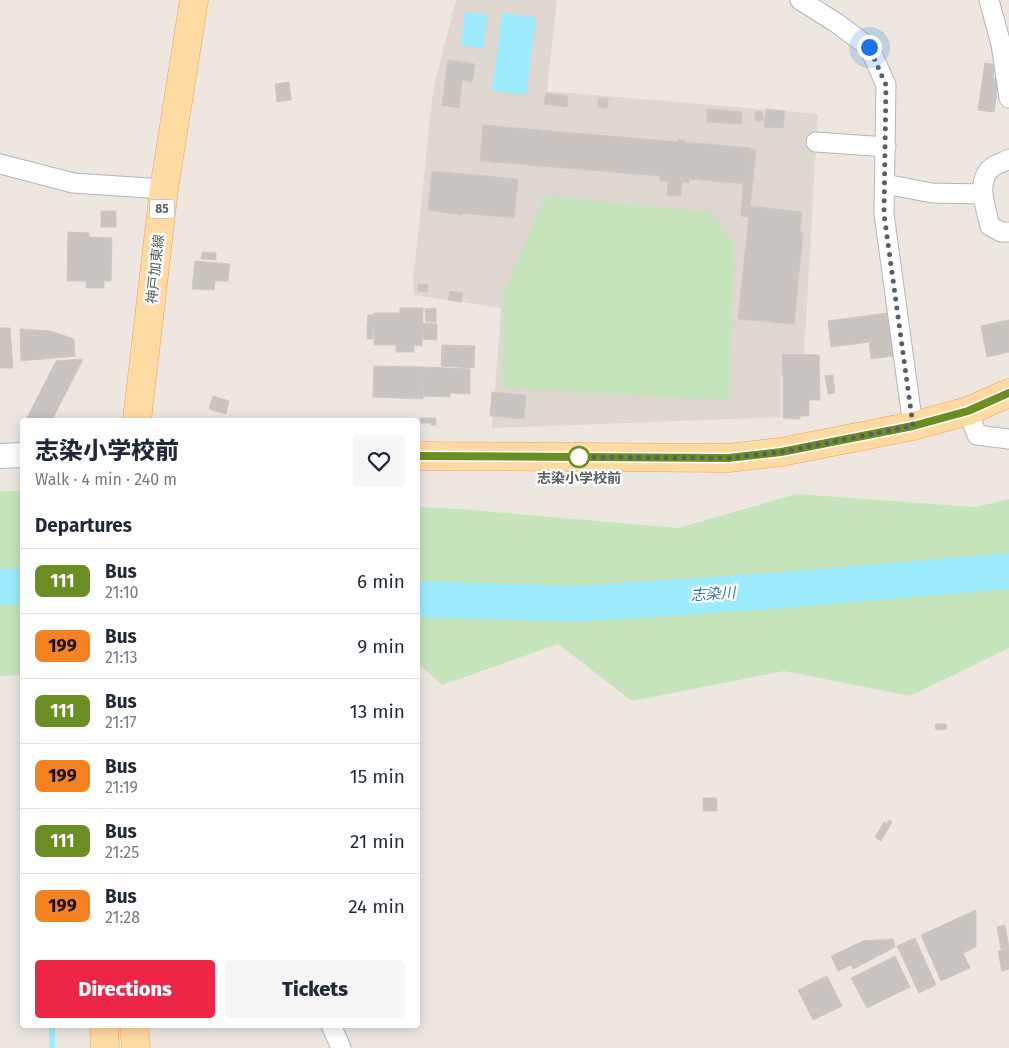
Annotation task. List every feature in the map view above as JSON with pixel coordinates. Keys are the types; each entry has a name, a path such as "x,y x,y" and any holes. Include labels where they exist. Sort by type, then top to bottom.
{"main road":[{"name":"神戸加東線","path":"138,418 164,189 194,0"},
{"path":"420,456 728,458 781,452 913,426 968,411 1009,393"},
{"path":"104,1028 105,1048"},
{"path":"134,1028 136,1048"}],"street":[{"path":"800,0 835,22 869,47 886,85 886,184 884,214 913,426"},
{"path":"989,0 1001,44 1009,98"},
{"path":"816,142 886,147"},
{"path":"1009,160 992,167 984,179 982,194 990,226 1001,232 1009,232"},
{"path":"0,164 73,183 164,189"},
{"path":"886,184 932,193 982,194"},
{"path":"968,411 977,435 1009,439"},
{"path":"0,456 20,455"},
{"path":"333,1028 341,1048"}],"shaded area":[{"path":"456,0 557,0 547,91 818,114 804,354 781,353 781,417 492,428 501,308 414,295 413,281 433,91"}],"green space":[{"path":"545,196 710,213 734,244 728,400 502,388 504,293"},
{"path":"0,491 20,491 20,675 0,676"},
{"path":"796,494 976,507 1009,499 1009,648 910,696 784,671 632,701 558,644 442,685 420,665 420,507 678,528"}],"water":[{"path":"465,12 487,15 483,49 460,45"},
{"path":"502,13 536,17 526,95 492,91"}],"building":[{"path":"448,60 475,64 472,82 462,80 459,108 442,105"},
{"path":"985,63 995,65 993,78 999,79 994,112 978,110"},
{"path":"289,82 291,100 277,102 275,84"},
{"path":"546,93 568,96 567,107 544,104"},
{"path":"599,98 608,98 607,108 598,107"},
{"path":"707,109 742,112 741,124 707,122"},
{"path":"766,109 785,111 783,128 764,127"},
{"path":"762,111 763,121 755,121 755,112"},
{"path":"483,125 678,142 678,140 685,140 684,142 751,148 748,184 689,179 689,183 682,182 680,196 667,195 668,181 660,181 660,176 480,161"},
{"path":"751,150 756,150 749,217 741,216 743,184 748,184"},
{"path":"432,171 518,179 514,218 463,213 462,215 428,210"},
{"path":"750,206 802,212 800,233 803,233 794,324 738,319"},
{"path":"101,211 116,211 116,227 101,227"},
{"path":"68,232 89,233 89,237 112,238 111,281 104,281 104,288 86,288 86,281 67,281"},
{"path":"202,252 216,253 216,260 201,259"},
{"path":"195,261 230,264 228,281 215,281 214,290 192,289"},
{"path":"418,284 428,285 427,292 418,291"},
{"path":"450,291 463,293 461,302 448,300"},
{"path":"400,308 423,308 422,346 414,345 414,352 396,352 396,345 374,345 374,313 400,313"},
{"path":"436,308 436,322 426,322 425,309"},
{"path":"887,313 893,356 871,359 869,342 831,347 828,321"},
{"path":"368,315 374,315 374,327 367,327"},
{"path":"1009,320 1009,352 987,357 981,326"},
{"path":"423,323 437,324 437,340 423,339"},
{"path":"367,327 373,327 373,339 367,339"},
{"path":"0,328 10,328 13,368 0,368"},
{"path":"20,329 51,331 74,339 75,356 21,361"},
{"path":"442,345 475,346 474,368 441,366"},
{"path":"782,354 819,355 820,400 809,400 809,416 800,416 800,419 783,418"},
{"path":"83,359 53,418 27,418 56,361"},
{"path":"374,366 424,367 423,399 373,397"},
{"path":"424,367 470,369 470,394 450,393 450,397 423,396"},
{"path":"833,375 835,393 828,394 825,376"},
{"path":"492,392 526,395 524,419 490,416"},
{"path":"213,396 229,401 226,414 209,409"},
{"path":"420,418 436,418 436,425 420,423"},
{"path":"935,724 946,724 947,729 936,730"},
{"path":"703,798 717,798 717,811 703,811"},
{"path":"889,820 892,822 881,841 875,837 884,822 887,824"},
{"path":"976,910 976,947 963,953 970,968 941,981 921,935"},
{"path":"1005,925 1009,948 1001,949 997,927"},
{"path":"915,938 936,985 919,993 897,946"},
{"path":"893,939 895,947 853,969 851,965 838,971 831,956 863,941"},
{"path":"1009,948 1009,969 1002,971 998,951"},
{"path":"895,956 910,987 867,1008 851,978"},
{"path":"827,976 842,1006 813,1020 798,990"}],"waterway":[{"name":"志染川","path":"420,599 576,604 784,590 1009,571"},
{"name":"志染川","path":"0,587 20,587"},
{"path":"52,1028 52,1048"}],"bus line":[{"name":"111","path":"420,456 728,458 781,452 913,426 968,411 1009,393"}],"place":[{"name":"志染小学校前","path":"579,457"}],"route":[{"path":"579,457 573,457 728,458 781,452 913,426 884,214 886,184 886,85 869,47"}]}
